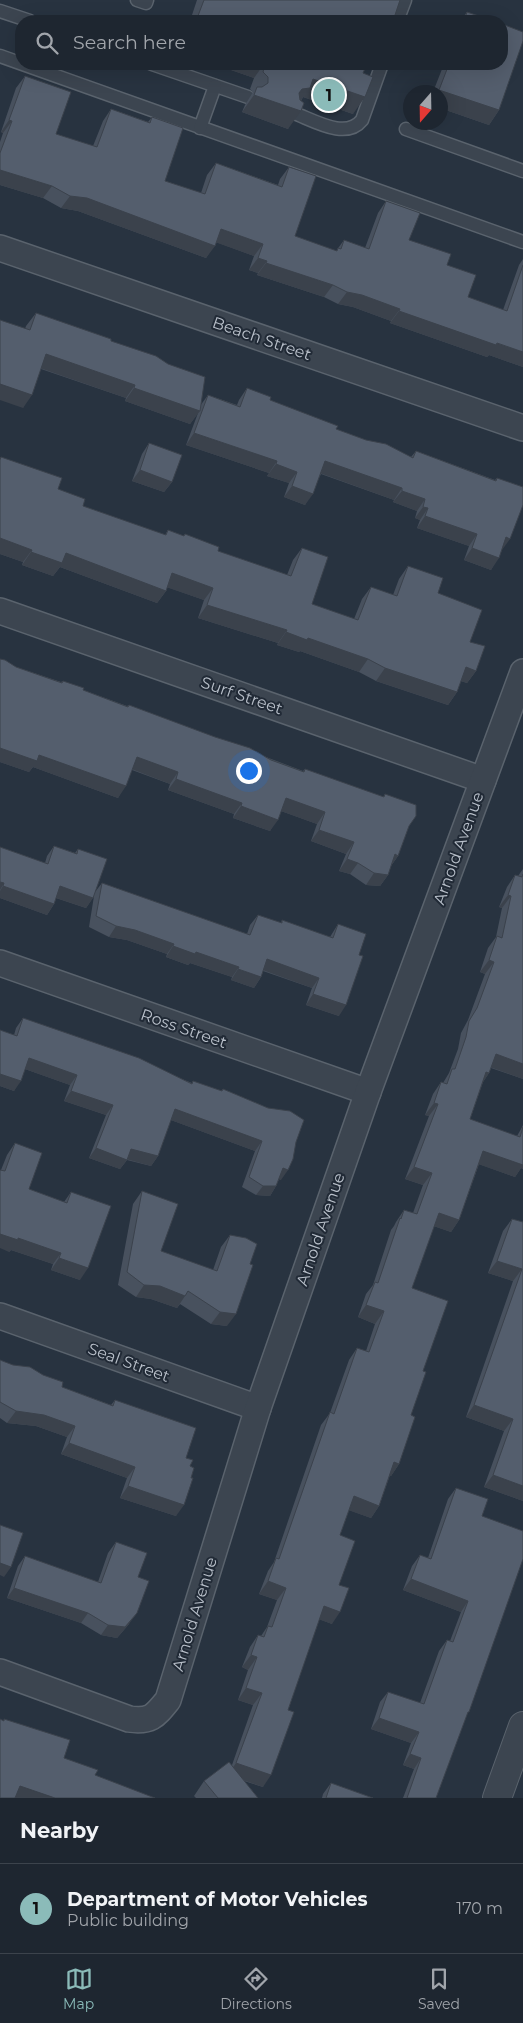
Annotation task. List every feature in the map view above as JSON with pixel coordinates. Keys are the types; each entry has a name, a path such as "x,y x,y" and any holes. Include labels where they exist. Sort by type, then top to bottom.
{"street":[{"name":"Beach Street","path":"0,248 523,428"},
{"name":"Surf Street","path":"0,611 483,780"},
{"name":"Arnold Avenue","path":"0,1672 82,1701 110,1714 142,1721 156,1715 168,1700 258,1408 368,1092 523,672"},
{"name":"Ross Street","path":"0,963 368,1092"},
{"name":"Seal Street","path":"0,1316 258,1408"},
{"path":"497,1798 523,1726"}],"lane":[{"path":"138,0 146,3 147,0"},
{"path":"399,15 405,0"},
{"path":"0,11 15,16"},
{"path":"0,56 15,61"},
{"path":"39,70 523,242"},
{"path":"169,70 248,97"},
{"path":"294,114 336,128 350,129 356,127 362,120 380,70"},
{"path":"200,128 215,86"},
{"path":"409,130 523,171"}],"building":[{"path":"204,0 400,0 395,15 198,15"},
{"path":"508,26 523,32 523,41 499,110 448,93 448,85 441,85 447,70 508,70"},
{"path":"264,70 364,70 363,73 373,77 365,97 313,79 310,88 302,89 299,93 300,100 304,103 301,111 254,95 257,87 262,87 268,83 268,77 263,72"},
{"path":"25,76 71,92 56,134 97,147 111,109 150,123 152,117 183,128 165,181 205,194 216,163 282,187 289,167 316,176 295,236 337,251 338,248 341,249 344,240 369,249 386,201 420,213 409,240 451,254 447,265 476,275 468,297 507,311 523,265 523,352 497,343 496,345 399,311 400,309 362,295 347,292 333,285 266,263 267,261 258,258 263,244 221,229 215,246 87,198 70,196 52,186 0,170 0,153 12,121 9,120"},
{"path":"36,313 156,356 168,364 205,377 200,411 134,388 135,385 46,354 32,395 0,384 0,320 30,330"},
{"path":"247,388 271,397 270,400 338,426 336,429 366,440 386,444 413,458 416,451 496,481 497,478 523,487 523,505 510,539 506,537 499,558 472,548 477,534 425,516 428,508 423,507 425,499 402,491 402,488 325,461 313,494 292,486 297,472 276,464 277,461 194,433 208,395 240,407"},
{"path":"149,443 182,455 172,482 140,470"},
{"path":"1,457 62,478 58,489 85,499 83,506 166,535 168,530 184,536 185,534 219,547 218,551 291,576 302,548 328,557 312,604 358,620 371,587 397,596 408,566 443,578 438,593 482,610 470,642 485,646 476,671 466,667 457,692 385,668 368,659 308,638 307,640 286,632 287,630 207,605 213,588 172,573 166,591 66,553 62,563 31,552 32,550 0,538"},
{"path":"0,659 16,667 62,683 63,681 84,688 83,690 128,707 129,705 250,748 271,760 304,772 305,769 384,797 385,794 416,805 416,816 409,826 398,856 395,854 388,875 374,873 358,863 347,859 354,842 319,830 325,812 286,798 278,820 241,806 242,803 176,779 178,772 137,757 126,786 39,755 37,761 0,748"},
{"path":"54,846 77,854 78,849 107,859 93,898 60,886 54,904 3,886 4,883 0,882 0,847 48,864"},
{"path":"523,874 523,1064 496,1054 489,1073 486,1072 470,1119 520,1137 523,1127 523,1165 483,1151 459,1220 439,1213 412,1288 448,1301 423,1371 426,1372 411,1415 415,1417 399,1464 394,1462 379,1506 354,1496 340,1535 355,1541 339,1585 349,1588 340,1612 324,1606 288,1710 294,1712 271,1775 236,1763 262,1693 246,1688 257,1657 251,1655 258,1635 264,1637 268,1626 272,1627 286,1588 268,1581 276,1558 279,1559 330,1412 334,1414 357,1348 369,1352 384,1311 366,1305 375,1282 378,1283 404,1210 417,1214 432,1173 414,1167 438,1104 434,1103 441,1082 447,1084 452,1069 455,1069 466,1037 469,1021 477,1008 494,962 489,960 497,936 502,938 511,896 508,895 515,875 522,877"},
{"path":"102,883 250,935 258,915 282,923 282,920 333,938 338,924 366,934 359,955 363,956 346,1005 313,994 319,978 267,959 261,977 238,969 239,967 173,946 174,944 135,930 116,926 96,916"},
{"path":"23,1018 139,1058 192,1084 193,1081 222,1091 223,1089 268,1108 290,1111 304,1120 288,1170 283,1168 276,1186 263,1186 249,1177 262,1141 175,1109 158,1156 131,1149 127,1160 96,1148 113,1105 71,1091 77,1075 29,1058 21,1081 0,1074 0,1030 17,1036"},
{"path":"15,1143 42,1153 29,1189 67,1203 71,1192 111,1206 88,1268 59,1258 61,1253 18,1238 18,1240 0,1234 0,1170 5,1171"},
{"path":"142,1191 178,1204 161,1251 217,1271 230,1235 246,1238 257,1244 250,1264 253,1265 236,1314 220,1312 188,1291 185,1296 160,1286 144,1285 127,1272"},
{"path":"512,1219 523,1222 523,1486 493,1475 513,1419 474,1405 522,1269 497,1261"},
{"path":"0,1360 13,1365 30,1367 43,1375 63,1382 62,1387 113,1406 115,1400 196,1428 186,1458 193,1460 190,1466 194,1468 191,1478 193,1478 184,1505 128,1486 135,1467 69,1443 75,1426 44,1415 16,1411 0,1402"},
{"path":"456,1488 488,1499 482,1516 523,1531 523,1559 469,1712 436,1798 407,1798 421,1758 410,1754 419,1732 379,1718 388,1692 424,1704 447,1640 453,1642 468,1601 411,1579 420,1555 431,1559"},
{"path":"0,1525 23,1533 11,1567 0,1563"},
{"path":"116,1542 147,1553 138,1577 149,1581 137,1613 125,1627 108,1625 88,1613 14,1588 25,1556 101,1583"},
{"path":"0,1719 70,1740 64,1758 98,1770 95,1775 155,1798 55,1798 20,1786 15,1798 0,1798"},
{"path":"229,1762 258,1798 218,1798 204,1781"},
{"path":"331,1783 373,1798 326,1798"}],"place":[{"name":"Department of Motor Vehicles","path":"329,95"}]}
